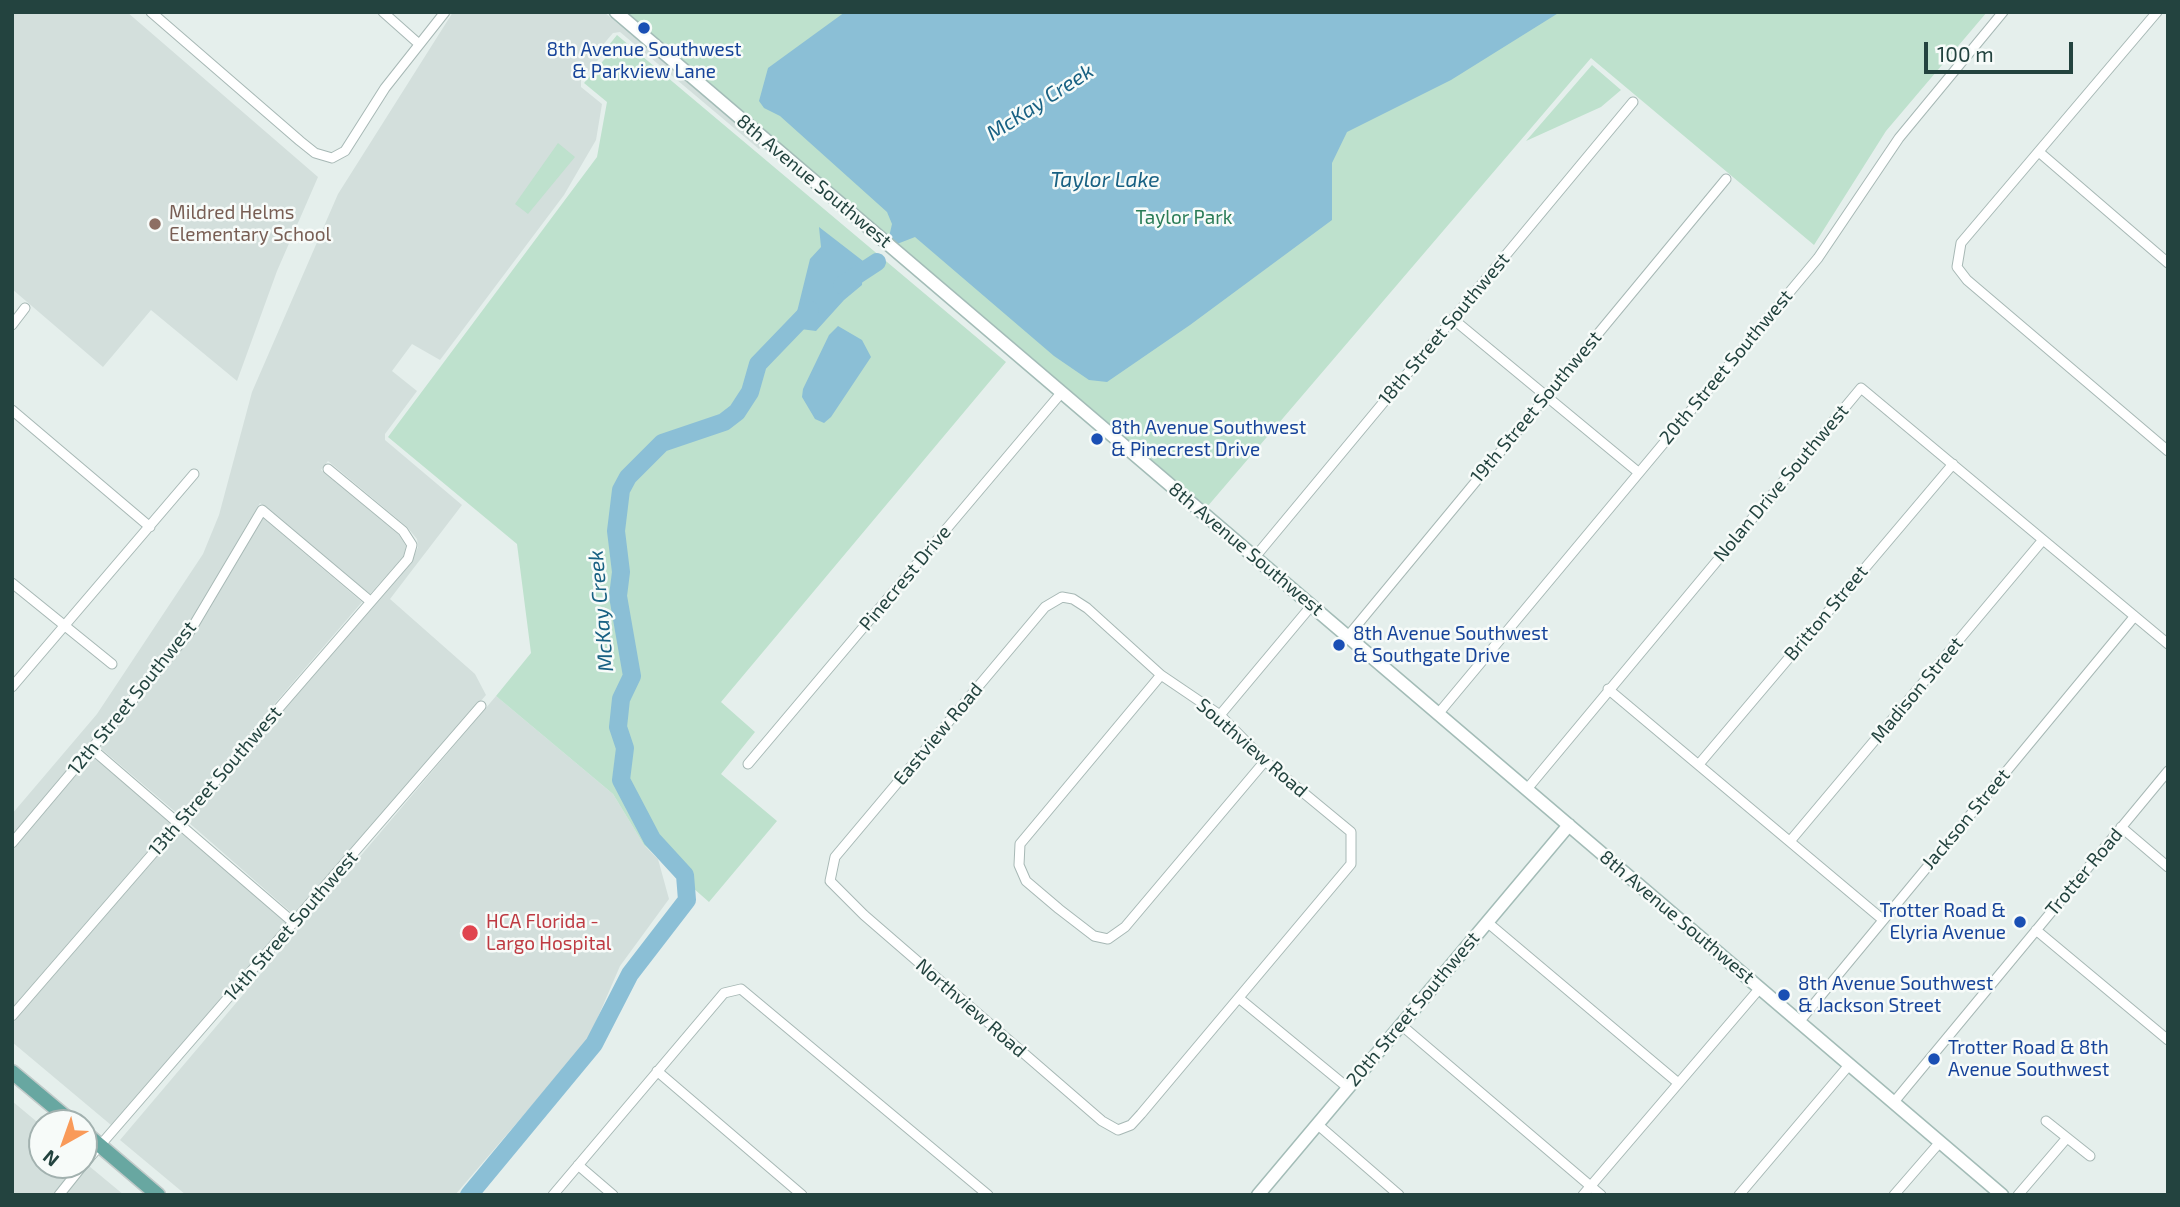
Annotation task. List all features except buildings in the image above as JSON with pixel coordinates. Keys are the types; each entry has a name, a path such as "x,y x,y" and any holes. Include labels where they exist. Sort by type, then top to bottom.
{"main road":[{"path":"12,1072 56,1109"},
{"path":"100,1146 158,1195"}],"street":[{"path":"151,12 300,142 315,153 332,158 345,152 385,88 445,12"},
{"path":"383,12 419,44"},
{"name":"8th Avenue Southwest","path":"616,12 2002,1195"},
{"name":"20th Street Southwest","path":"1438,713 1818,258 1899,138 2003,12"},
{"path":"2157,12 1961,243 1957,267 1967,281 2168,451"},
{"name":"18th Street Southwest","path":"1255,557 1633,102"},
{"path":"2039,152 2168,263"},
{"name":"19th Street Southwest","path":"1348,636 1726,179"},
{"path":"12,324 25,308"},
{"path":"1453,319 1638,472"},
{"name":"Nolan Drive Southwest","path":"1527,789 1861,388 2168,644"},
{"name":"Pinecrest Drive","path":"748,764 1062,392"},
{"path":"12,410 150,527"},
{"name":"Britton Street","path":"1700,763 1953,464"},
{"name":"13th Street Southwest","path":"12,1016 408,559 412,545 403,531 328,469"},
{"path":"12,687 194,474"},
{"name":"12th Street Southwest","path":"12,843 189,633 262,510 369,601"},
{"name":"Madison Street","path":"1791,840 2042,541"},
{"path":"12,583 112,664"},
{"name":"Southview Road","path":"1062,597 1073,599 1087,608 1161,675 1220,715 1265,761 1351,832 1351,864 1240,999"},
{"name":"Eastview Road","path":"830,881 835,857 1045,607 1062,597"},
{"path":"1220,715 1312,605"},
{"name":"Jackson Street","path":"1799,1021 2134,617"},
{"path":"1161,675 1020,844 1019,865 1026,881 1094,936 1108,939 1125,927 1265,761"},
{"path":"1608,689 1700,763 1882,919"},
{"name":"14th Street Southwest","path":"98,1148 481,706"},
{"path":"91,748 295,922"},
{"name":"Trotter Road","path":"1894,1102 2168,771"},
{"name":"20th Street Southwest","path":"1258,1195 1569,825"},
{"path":"2121,827 2168,867"},
{"name":"Northview Road","path":"830,881 839,893 1102,1121 1118,1130 1131,1125 1142,1114 1240,999"},
{"path":"1488,922 1677,1082"},
{"path":"2036,930 2168,1040"},
{"path":"1583,1195 1760,988"},
{"path":"553,1195 724,993 741,989 988,1195"},
{"path":"1240,999 1347,1087"},
{"path":"1400,1024 1601,1195"},
{"path":"1739,1195 1850,1064"},
{"path":"657,1071 802,1195"},
{"path":"2046,1121 2090,1156"},
{"path":"1317,1124 1399,1195"},
{"path":"2018,1195 2066,1139"},
{"path":"1894,1195 1940,1142"},
{"path":"578,1165 613,1195"},
{"name":"14th Street Southwest","path":"59,1195 72,1179"}],"shaded area":[{"name":"Mildred Helms Elementary School","path":"12,12 127,12 318,177 277,271 237,381 151,310 103,367 12,289"},
{"path":"453,12 604,12 763,145 759,149 620,32 613,33 601,47 603,54 581,80 581,87 602,104 596,140 564,195 440,360 412,344 392,371 417,391 385,434 385,440 462,505 390,599 475,674 486,695 294,915 187,821 411,563 418,547 417,539 407,527 328,461 321,470 399,535 406,546 403,557 370,594 260,503 185,630 12,835 12,814 97,714 203,554 219,515 252,392 338,194"},
{"path":"263,518 362,602 179,815 99,747 193,636"},
{"name":"HCA Florida - Largo Hospital","path":"496,696 613,794 644,845 658,859 669,899 620,966 588,1040 455,1195 186,1195 120,1140"},
{"path":"92,756 172,823 12,1008 12,851"},
{"path":"180,830 287,923 111,1125 98,1114 98,1109 92,1109 12,1042 12,1024"},
{"path":"12,1101 28,1114 28,1179 65,1179 52,1195 12,1195"},
{"path":"98,1173 124,1195 65,1195 78,1179 98,1179"}],"green space":[{"name":"Taylor Park","path":"627,12 1987,12 1886,131 1814,245 1591,58 1207,507"},
{"path":"617,35 1006,362 721,702 755,732 721,774 777,821 709,902 644,845 613,794 496,696 531,653 517,544 388,437 597,157 607,102 584,83 609,54 605,50"},
{"path":"1592,65 1621,90 1601,107 1526,141"},
{"path":"558,143 575,157 528,214 515,204"}],"water":[{"name":"Taylor Lake","path":"845,12 1560,12 1451,80 1347,132 1332,163 1332,220 1190,325 1107,382 1089,380 1054,356 915,237 897,244 889,237 892,224 887,212 780,116 764,108 759,101 768,68"},
{"path":"819,227 863,261 862,285 844,300 816,331 793,328 810,259 821,247"},
{"path":"838,326 862,340 871,357 831,417 824,423 815,419 802,397 803,389 829,335"}],"waterway":[{"name":"McKay Creek","path":"842,285 877,262"},
{"name":"McKay Creek","path":"469,1195 594,1044 630,974 687,900 685,875 652,839 621,780 625,748 618,727 621,699 632,676 618,596 621,572 616,531 621,490 628,477 662,443 724,422 737,412 750,392 758,364 810,310"}],"place":[{"name":"8th Avenue Southwest & Parkview Lane","path":"644,28"},
{"name":"Mildred Helms Elementary School","path":"155,224"},
{"name":"8th Avenue Southwest & Pinecrest Drive","path":"1097,439"},
{"name":"8th Avenue Southwest & Southgate Drive","path":"1339,645"},
{"name":"Trotter Road & Elyria Avenue","path":"2020,922"},
{"name":"HCA Florida - Largo Hospital","path":"470,933"},
{"name":"8th Avenue Southwest & Jackson Street","path":"1784,995"},
{"name":"Trotter Road & 8th Avenue Southwest","path":"1934,1059"}]}
